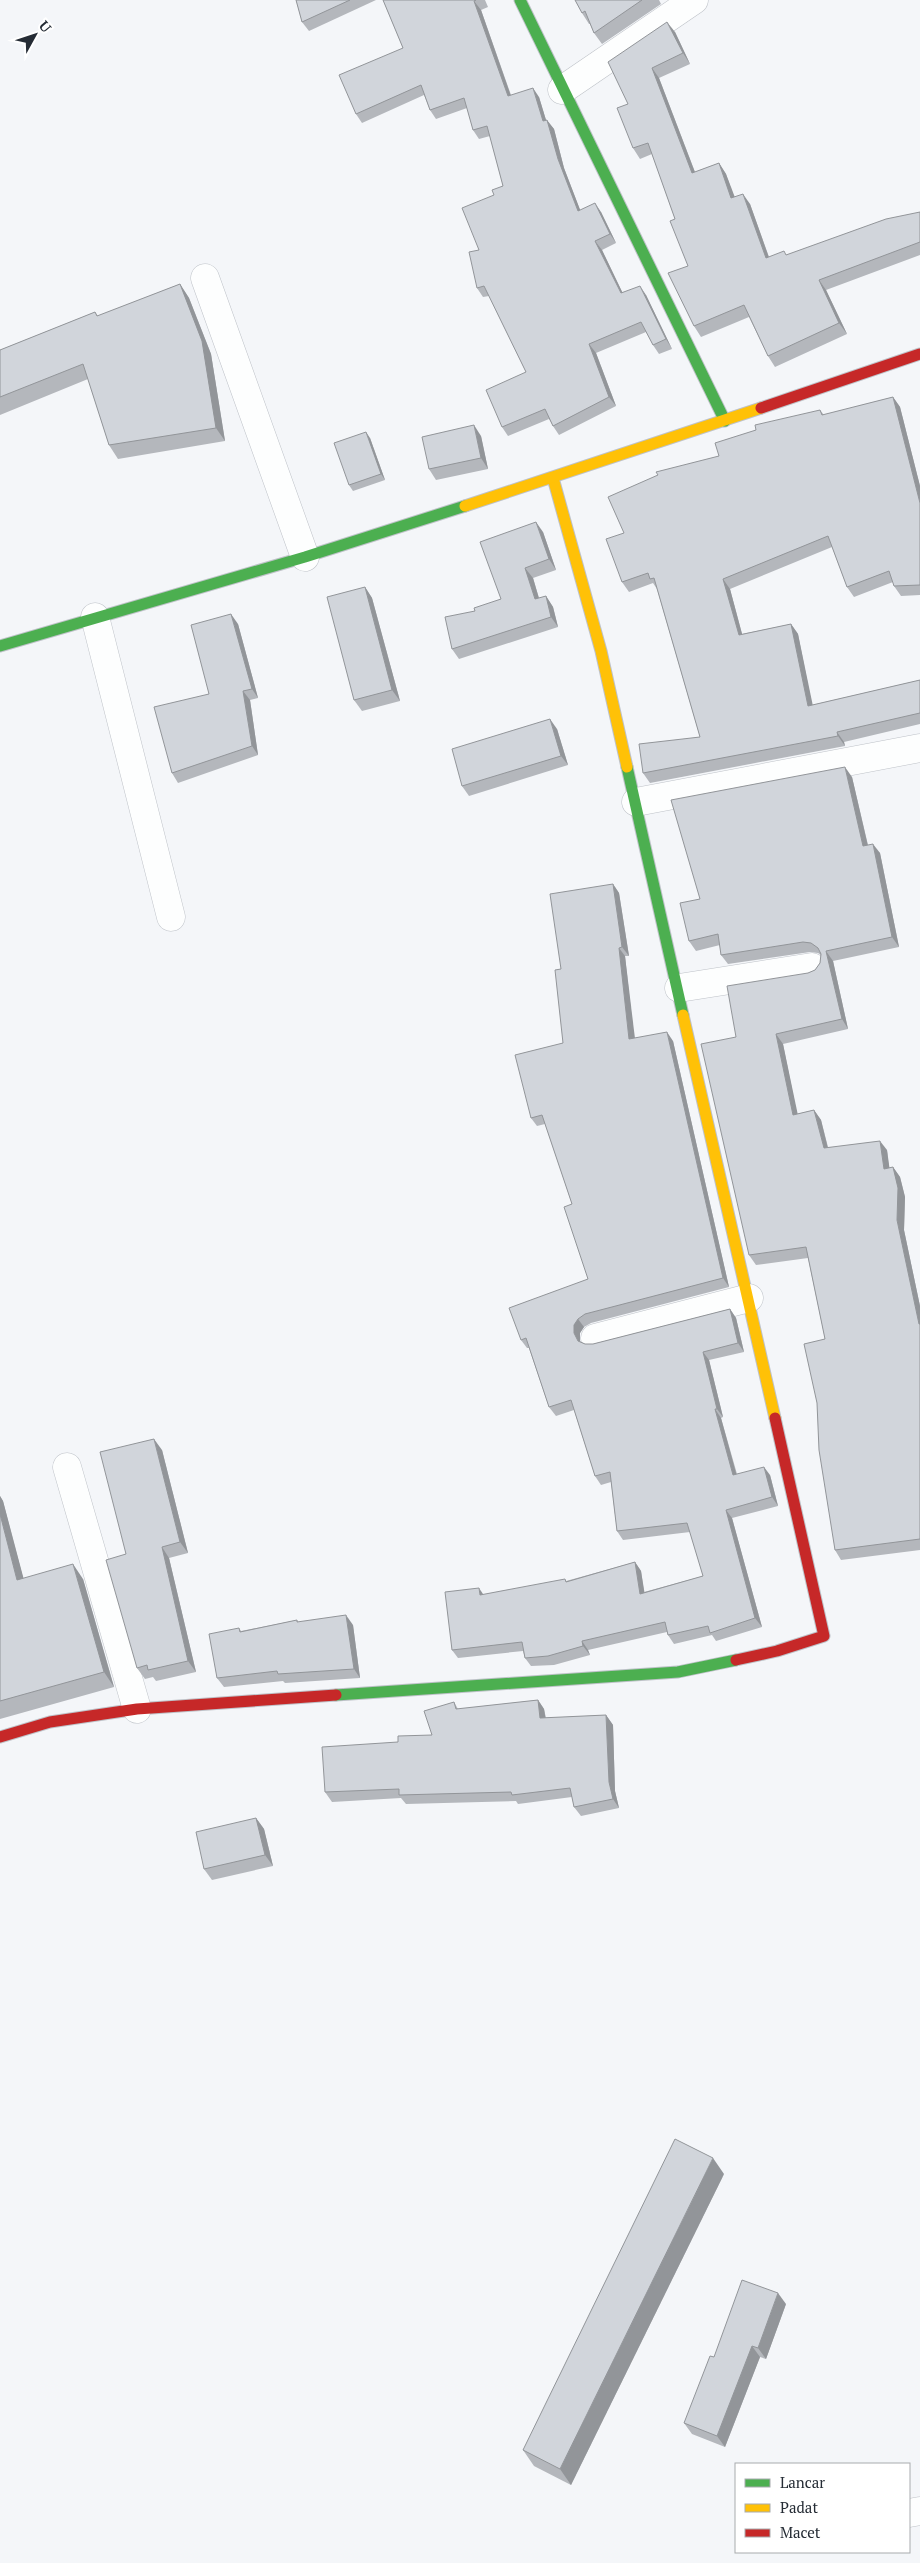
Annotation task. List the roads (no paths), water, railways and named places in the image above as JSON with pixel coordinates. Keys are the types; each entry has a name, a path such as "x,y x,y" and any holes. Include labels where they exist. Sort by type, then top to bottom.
{"street":[{"path":"520,0 562,90 635,233 725,422"},
{"path":"562,90 694,0"},
{"path":"206,278 305,557"},
{"path":"0,646 305,557 725,422 920,354"},
{"path":"0,1737 50,1722 137,1709 678,1672 777,1651 824,1636 679,988 601,651 553,478"},
{"path":"95,617 171,916"},
{"path":"636,802 920,748"},
{"path":"679,988 812,967"},
{"path":"595,1338 749,1298"},
{"path":"67,1467 137,1709"}]}
